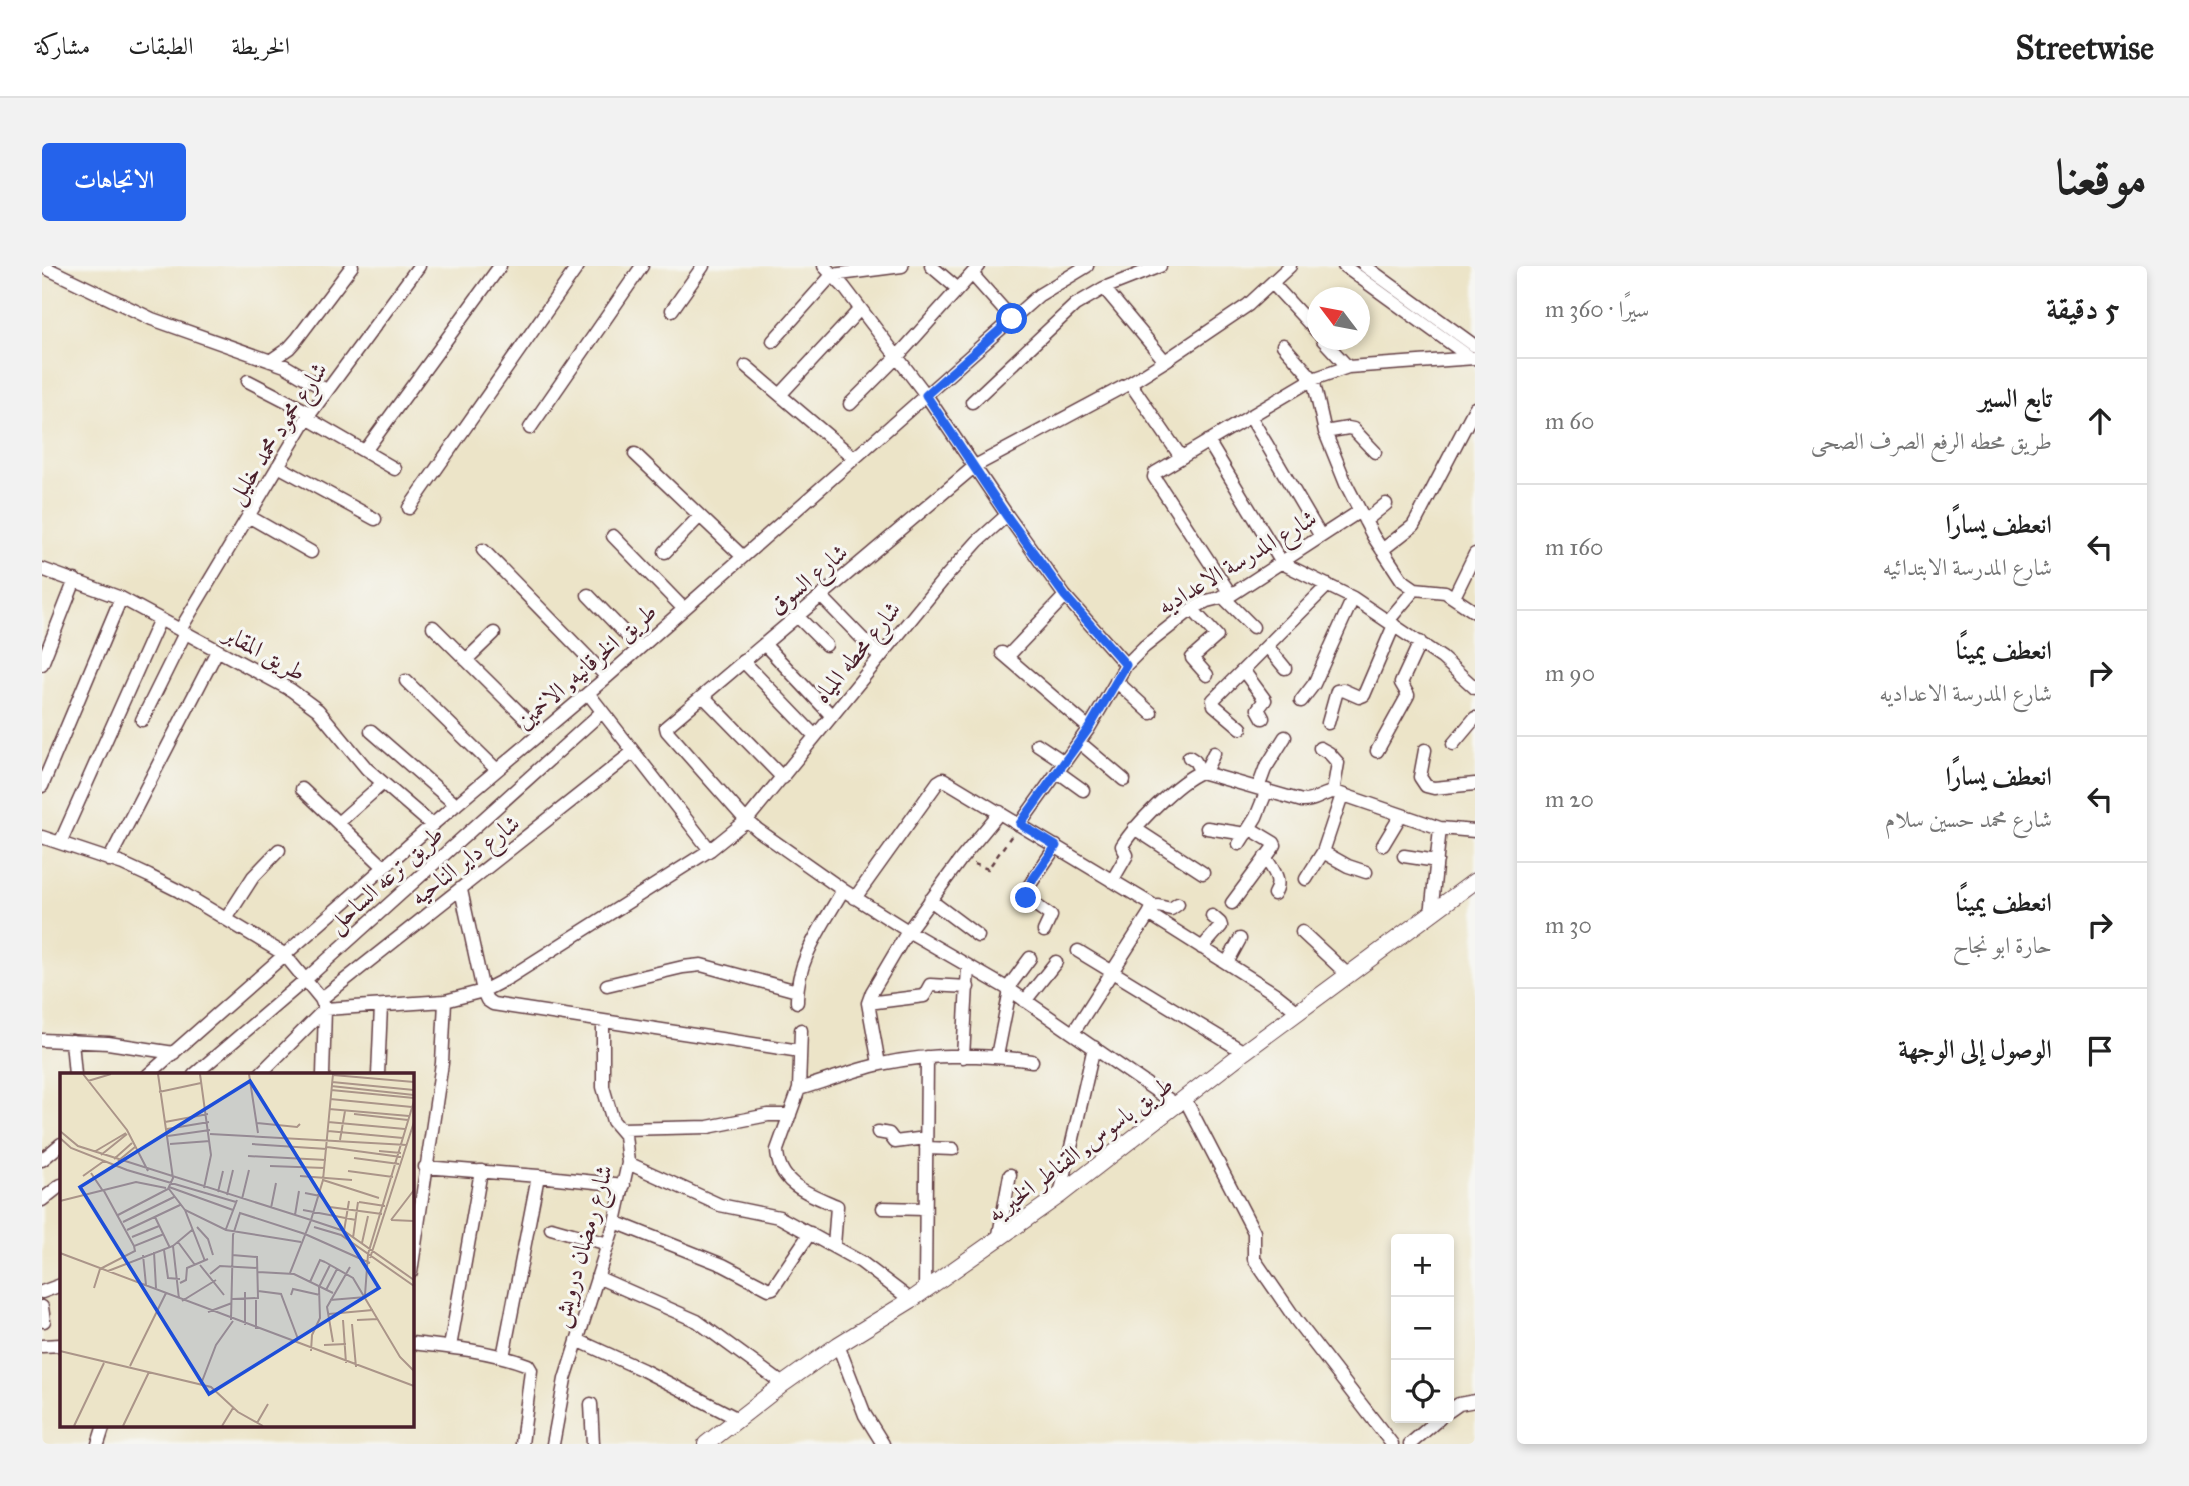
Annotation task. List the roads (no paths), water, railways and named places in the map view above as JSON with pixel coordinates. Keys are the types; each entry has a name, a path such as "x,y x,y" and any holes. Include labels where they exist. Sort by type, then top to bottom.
{"street":[{"path":"42,266 152,319 285,366 327,390"},
{"path":"270,361 297,339 352,266"},
{"name":"شارع محمود محمد خليل","path":"142,720 183,631 278,466 327,390 419,266"},
{"path":"365,451 500,266"},
{"path":"409,508 578,266"},
{"path":"530,428 642,266"},
{"path":"671,310 702,266"},
{"path":"773,341 828,271 902,266"},
{"path":"931,266 958,289"},
{"name":"طريق الخرقانيه, الاخمين","path":"150,1073 432,825 639,649 1012,319 1052,285 1085,266"},
{"path":"972,402 1075,305 1104,288 1160,266"},
{"name":"شارع السوق","path":"746,821 667,731 667,726 975,466 1130,383 1165,361 1248,304 1290,266"},
{"path":"1344,266 1474,354"},
{"path":"1365,266 1474,354"},
{"path":"850,404 897,357 975,270 1012,319"},
{"path":"828,271 926,395 1006,515 1065,596 1126,665"},
{"path":"1273,284 1307,321"},
{"path":"1104,288 1165,361"},
{"path":"780,395 860,309"},
{"path":"1283,345 1313,379 1325,432 1362,516 1402,580 1415,589 1434,590 1454,597 1475,612"},
{"path":"1332,350 1348,367"},
{"path":"1253,628 1226,595 1154,477 1155,473 1313,379 1348,367 1474,354"},
{"path":"746,366 854,458"},
{"path":"248,381 395,469"},
{"path":"1130,383 1181,457"},
{"path":"1382,550 1413,526 1475,408"},
{"path":"1250,416 1320,535"},
{"path":"1325,432 1353,429 1375,452"},
{"path":"1208,441 1282,563 1353,598 1420,642 1451,665 1475,688"},
{"path":"635,454 742,556"},
{"path":"278,466 375,519"},
{"name":"شارع المدرسة الاعداديه","path":"1020,824 1089,728 1126,665 1144,647 1192,609 1226,595 1282,563 1320,535 1386,504"},
{"name":"شارع محطه المياه","path":"323,1004 381,1006 445,1001 483,991 710,850 746,821 970,551 1006,515"},
{"path":"248,516 312,552"},
{"path":"665,551 700,516"},
{"path":"613,536 684,609"},
{"path":"483,550 607,677"},
{"path":"1454,597 1475,554"},
{"name":"طريق المقابر","path":"42,569 121,598 291,690 318,710 367,769 432,825"},
{"path":"42,664 75,580"},
{"path":"1241,728 1214,705 1213,701 1328,585"},
{"path":"1328,723 1335,693 1339,690 1359,697 1364,695 1391,623 1415,589"},
{"path":"588,595 639,649"},
{"path":"821,596 880,657"},
{"path":"1065,596 1004,655 1089,728"},
{"path":"42,786 121,598"},
{"path":"1301,701 1311,690 1353,598"},
{"path":"1192,609 1217,636 1192,658 1207,675"},
{"path":"797,616 826,645"},
{"path":"60,843 160,619"},
{"path":"433,628 540,733"},
{"path":"466,660 494,633"},
{"path":"1377,751 1407,697 1407,691 1400,684 1420,642"},
{"path":"764,644 832,716"},
{"path":"1267,646 1285,668"},
{"path":"109,860 217,651"},
{"path":"743,661 815,737"},
{"path":"1242,670 1265,700 1258,709 1263,718"},
{"path":"406,681 497,770"},
{"path":"1116,681 1151,713"},
{"path":"1311,690 1333,702"},
{"path":"588,693 710,850"},
{"path":"703,696 783,778"},
{"name":"طريق ترعه الساحل","path":"196,1073 305,980 602,712"},
{"path":"1453,744 1475,718"},
{"path":"371,731 456,805"},
{"path":"1245,836 1263,789 1265,769 1285,737"},
{"path":"1079,742 1124,780"},
{"path":"1037,744 1083,790"},
{"path":"1306,879 1323,852 1338,794 1338,764 1329,753 1320,748"},
{"path":"1426,750 1420,777 1426,786 1475,784"},
{"name":"شارع داير الناحيه","path":"261,1073 323,1004 634,752"},
{"path":"1112,881 1127,855 1122,846 1134,828 1188,780 1203,772 1214,753"},
{"path":"1189,757 1203,772 1308,802 1338,794 1440,828 1475,831"},
{"path":"855,898 938,782 943,779 1112,881 1202,948 1274,993 1298,1012"},
{"path":"338,822 383,783"},
{"path":"302,789 384,867"},
{"path":"878,1064 868,1003 872,992 930,900 1000,812"},
{"path":"1383,845 1401,815"},
{"path":"746,821 855,898 1008,990 1182,1102 1254,1232 1254,1259 1296,1320 1392,1444"},
{"path":"1134,828 1203,873"},
{"path":"1207,828 1274,842 1274,846 1233,903"},
{"path":"1432,915 1440,828"},
{"path":"42,837 109,860 179,891 285,954 323,1004 323,1073"},
{"path":"1044,931 1051,916 1026,898 1025,892 1056,846"},
{"path":"226,919 253,877 279,850"},
{"path":"1323,852 1339,862 1366,872"},
{"path":"1404,856 1437,861"},
{"path":"1265,858 1278,879 1278,888 1274,894"},
{"name":"طريق باسوس, القناطر الخيريه","path":"705,1444 838,1345 911,1300 1060,1195 1244,1052 1475,881"},
{"path":"461,890 483,991 487,1000 497,1006 800,1051"},
{"path":"607,985 701,965 797,996 799,975 809,949 843,890"},
{"path":"930,900 978,936"},
{"path":"1073,1033 1151,909 1158,906 1171,909 1178,904"},
{"path":"1202,948 1221,926 1212,916"},
{"path":"1302,932 1348,975"},
{"path":"1227,964 1240,939"},
{"path":"1079,951 1244,1052"},
{"path":"997,1056 1008,990 1030,958"},
{"path":"1025,1001 1056,962"},
{"path":"963,1057 968,967"},
{"path":"868,1003 924,996 930,985 968,987"},
{"path":"413,1257 442,1063 445,1001"},
{"path":"378,1073 381,1006"},
{"name":"شارع رمضان درويش","path":"553,1444 565,1379 615,1222 628,1163 625,1135 613,1121 603,1087 603,1022"},
{"path":"801,1030 799,1089 778,1150 778,1160 796,1188 837,1206 834,1245"},
{"path":"44,1042 72,1041 134,1046 174,1053"},
{"path":"72,1041 75,1073"},
{"path":"1060,1195 1094,1047"},
{"path":"799,1089 878,1064 926,1057 997,1056 1032,1061"},
{"path":"925,1290 926,1057"},
{"path":"622,1129 708,1127 768,1115 790,1115"},
{"path":"878,1132 889,1134 894,1142 926,1143 953,1149"},
{"path":"42,1160 60,1145"},
{"path":"628,1163 720,1205 779,1217 834,1245 911,1300"},
{"path":"425,1167 538,1175 624,1185"},
{"path":"450,1347 481,1171"},
{"path":"503,1357 538,1175"},
{"path":"998,1240 1010,1175"},
{"path":"42,1200 60,1186"},
{"path":"883,1208 925,1209"},
{"path":"615,1222 723,1265 772,1289 810,1233"},
{"path":"551,1228 608,1244"},
{"path":"597,1277 697,1321 783,1384"},
{"path":"42,1292 60,1286"},
{"path":"42,1307 44,1321"},
{"path":"577,1340 643,1370 738,1419"},
{"path":"413,1343 450,1347 527,1364 530,1368 522,1444"},
{"path":"42,1346 60,1345"},
{"path":"838,1345 865,1415 883,1444"},
{"path":"1454,1408 1475,1401"},
{"path":"591,1404 593,1444"},
{"path":"1409,1444 1434,1423"},
{"path":"97,1444 104,1426"}]}
